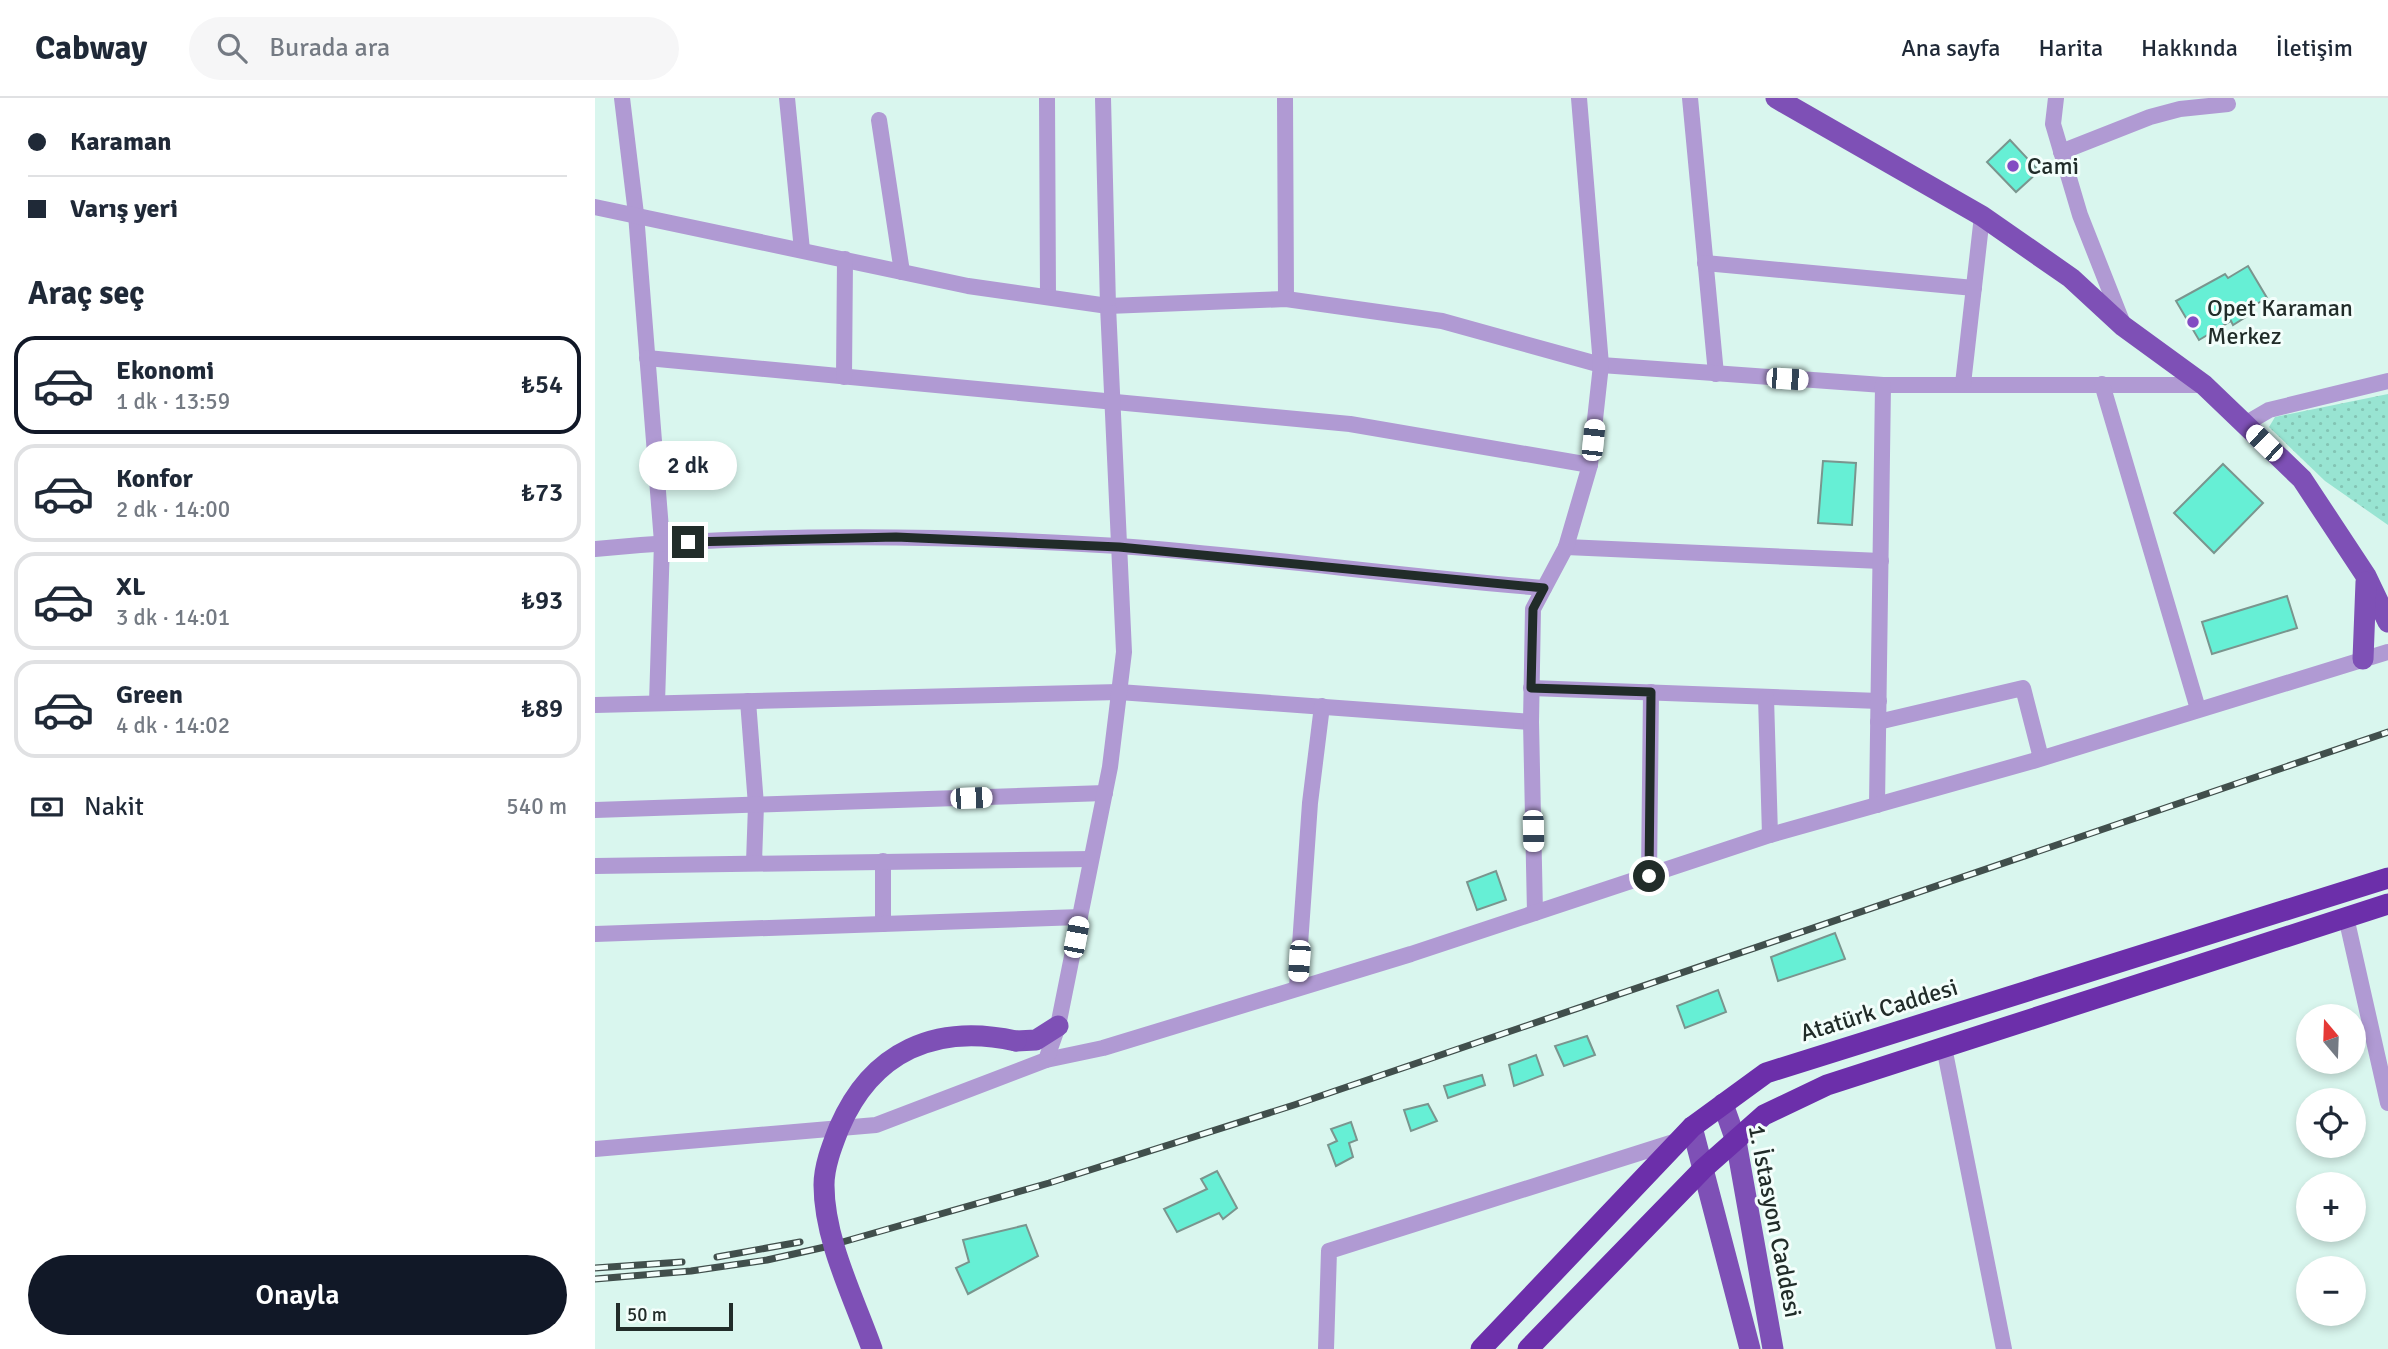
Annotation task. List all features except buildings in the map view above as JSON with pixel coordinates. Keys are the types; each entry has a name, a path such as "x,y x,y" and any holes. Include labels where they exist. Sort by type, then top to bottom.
{"highway":[{"name":"Atatürk Caddesi","path":"1481,1349 1686,1134 1766,1073 2388,878"},
{"path":"1528,1349 1703,1169 1764,1115 1827,1084 2388,904"}],"main road":[{"path":"1776,98 1982,216 2071,278 2123,326 2204,385 2302,480 2366,576 2388,622"},
{"path":"2363,659 2366,576"},
{"path":"872,1349 827,1218 824,1183 830,1149 846,1112 859,1090 887,1061 931,1039 983,1033 1016,1041 1036,1040 1058,1026"},
{"name":"1. İstasyon Caddesi","path":"1723,1104 1736,1141 1773,1349"},
{"name":"1. İstasyon Caddesi","path":"1686,1134 1703,1169 1750,1349"}],"street":[{"path":"622,98 636,214 662,542 657,703"},
{"path":"787,98 802,250"},
{"path":"1047,98 1048,297"},
{"path":"1046,1060 1058,1026 1105,793 1124,652 1108,306 1103,98"},
{"path":"1285,98 1286,299"},
{"path":"1535,913 1531,722 1533,609 1566,547 1590,465 1601,365 1579,98"},
{"path":"1690,98 1716,374"},
{"path":"2056,98 2053,124 2061,152 2080,215 2123,326"},
{"path":"2061,152 2150,117 2180,109 2228,104"},
{"path":"879,120 902,272"},
{"path":"595,207 968,286 1108,306 1286,299 1441,321 1601,365 1883,386 2204,385"},
{"path":"1963,384 1982,216"},
{"path":"844,377 845,259"},
{"path":"1705,263 1974,288"},
{"path":"646,358 1350,424 1590,465"},
{"path":"2245,424 2269,410 2388,381"},
{"path":"2102,384 2198,709"},
{"path":"1877,805 1883,386"},
{"path":"595,549 662,542 896,537 1119,547 1544,588"},
{"path":"1566,547 1881,561"},
{"path":"595,1149 876,1125 1046,1060 1103,1048 1535,913 1770,835 2041,758 2388,652"},
{"path":"1531,688 1879,701"},
{"path":"1878,722 2023,688 2041,758"},
{"path":"595,705 1119,692 1531,722"},
{"path":"1649,876 1651,692"},
{"path":"1766,697 1770,835"},
{"path":"748,701 756,805 754,862"},
{"path":"1297,988 1310,803 1322,706"},
{"path":"595,810 1105,793"},
{"path":"595,866 1091,859"},
{"path":"883,861 883,924"},
{"path":"595,933 1080,917"},
{"path":"2346,917 2388,1103"},
{"path":"1944,1047 2004,1349"},
{"path":"1326,1349 1329,1251 1686,1134"}],"green space":[{"path":"2388,394 2388,525 2325,481 2269,427 2275,417"}],"railway":[{"path":"595,1279 691,1271 767,1260 825,1247 1049,1183 1294,1105 2388,732"},
{"path":"717,1257 800,1242"},
{"path":"595,1268 682,1262"}],"place":[{"name":"Cami","path":"2013,166"},
{"name":"Opet Karaman Merkez","path":"2193,322"}],"route":[{"path":"688,542 896,537 1119,547 1544,588 1533,609 1531,688 1651,692 1649,876"}]}
